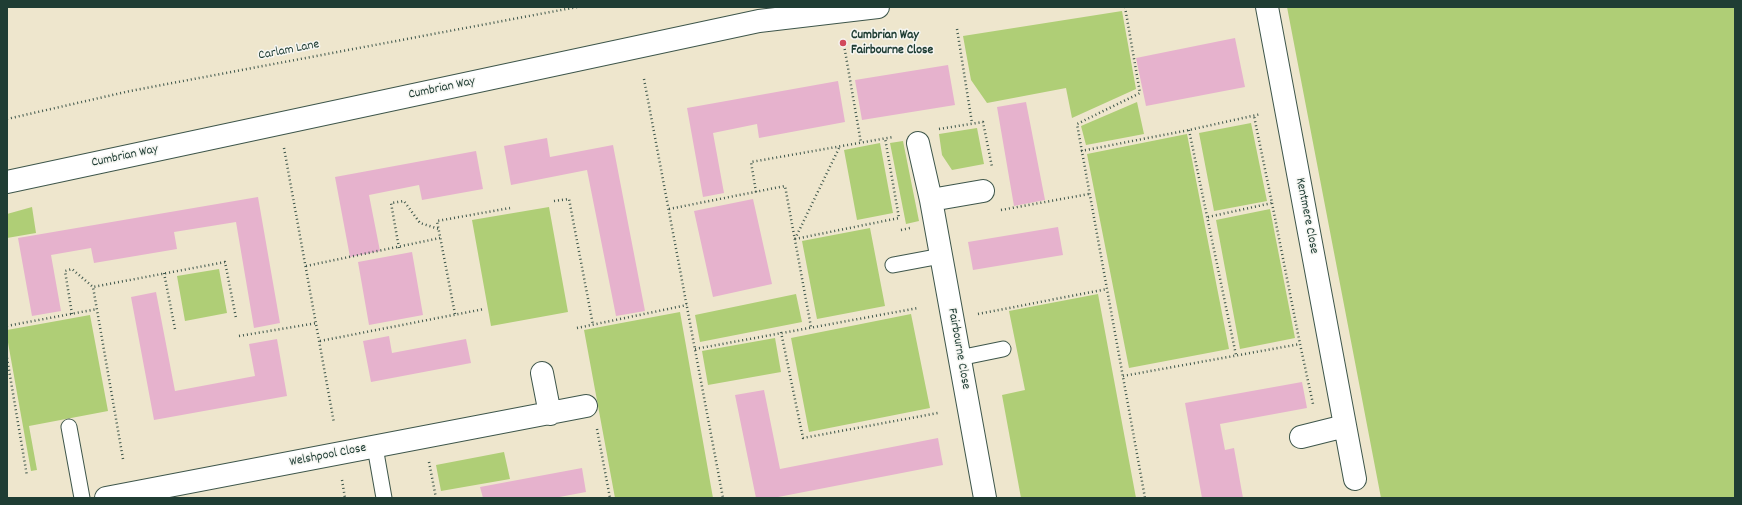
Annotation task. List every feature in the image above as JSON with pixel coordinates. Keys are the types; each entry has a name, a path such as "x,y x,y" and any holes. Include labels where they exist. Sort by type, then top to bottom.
{"street":[{"name":"Cumbrian Way","path":"7,182 759,21 878,7"},
{"name":"Kentmere Close","path":"1267,7 1354,479"},
{"name":"Fairbourne Close","path":"918,144 931,200 985,498"},
{"path":"931,200 983,191"},
{"path":"542,374 550,414"},
{"name":"Welshpool Close","path":"106,498 586,406"},
{"path":"1310,435 1345,426"}],"lane":[{"path":"893,265 941,256"},
{"path":"959,358 1003,349"},
{"path":"69,427 82,498"},
{"path":"375,447 384,498"}],"path":[{"name":"Carlam Lane","path":"7,119 130,91 577,7"},
{"path":"1125,7 1140,93 1077,124 1145,498"},
{"path":"957,29 972,124"},
{"path":"844,45 861,142"},
{"path":"644,79 723,498"},
{"path":"1081,151 1286,109"},
{"path":"1254,116 1300,344 1310,435"},
{"path":"1189,130 1236,355"},
{"path":"795,239 899,218 885,138"},
{"path":"795,239 840,146"},
{"path":"284,147 334,423"},
{"path":"669,209 785,186 811,327"},
{"path":"554,201 569,199 593,325"},
{"path":"399,248 391,203 404,201 420,223 439,229"},
{"path":"1208,217 1272,203"},
{"path":"455,314 437,221 510,208"},
{"path":"306,266 399,248 440,238"},
{"path":"93,287 225,262 236,318"},
{"path":"72,314 65,271 72,268 93,287 123,459"},
{"path":"164,273 175,329"},
{"path":"577,328 687,305"},
{"path":"695,349 918,308"},
{"path":"7,326 97,309"},
{"path":"320,341 484,309"},
{"path":"239,336 317,323"},
{"path":"781,332 803,438 938,413"},
{"path":"1123,376 1300,344"},
{"path":"7,358 8,372 27,476"},
{"path":"597,429 610,498"},
{"path":"428,459 436,498"},
{"path":"341,475 345,498"}],"green space":[{"path":"1287,7 1735,7 1735,498 1381,498"},
{"path":"1122,11 1136,89 1072,118 1066,88 987,103 971,80 963,36"},
{"path":"1137,102 1144,134 1086,145 1081,126"},
{"path":"1251,123 1267,201 1214,211 1199,133"},
{"path":"977,128 984,164 952,170 942,155 939,134"},
{"path":"1187,134 1229,349 1129,368 1087,154"},
{"path":"903,141 919,221 906,224 890,143"},
{"path":"880,143 893,213 857,220 844,150"},
{"path":"32,207 36,233 7,238 7,214"},
{"path":"549,207 568,312 491,326 472,220"},
{"path":"1270,209 1295,338 1240,349 1216,220"},
{"path":"870,228 885,306 817,319 802,241"},
{"path":"219,269 227,313 185,321 177,276"},
{"path":"796,294 802,322 700,342 695,315"},
{"path":"1098,294 1136,498 1021,498 1002,395 1025,390 1009,311"},
{"path":"680,312 713,498 615,498 584,330"},
{"path":"911,314 930,408 809,432 791,338"},
{"path":"90,315 108,411 29,426 37,470 31,471 7,330"},
{"path":"775,338 781,372 708,385 702,351"},
{"path":"504,452 510,479 441,491 436,465"}],"building":[{"path":"1235,38 1245,87 1146,106 1136,58"},
{"path":"948,65 955,105 862,120 855,80"},
{"path":"838,81 845,122 759,138 757,124 713,133 724,193 703,197 687,108"},
{"path":"1026,102 1045,200 1014,206 997,107"},
{"path":"547,138 550,157 613,145 645,311 616,316 587,170 511,185 504,146"},
{"path":"476,151 483,189 422,200 419,185 369,195 380,251 350,257 335,177"},
{"path":"258,197 280,323 254,328 236,222 174,232 177,249 94,263 91,248 51,255 61,311 32,316 18,238"},
{"path":"753,199 772,284 713,297 694,211"},
{"path":"1058,227 1063,255 973,270 968,242"},
{"path":"412,252 423,315 369,325 358,262"},
{"path":"156,292 175,391 255,376 249,344 277,339 287,396 154,420 131,297"},
{"path":"389,336 392,353 466,339 471,363 371,382 363,341"},
{"path":"1302,382 1307,408 1220,424 1225,450 1234,448 1243,498 1202,498 1185,403"},
{"path":"764,390 780,469 938,438 943,465 773,498 756,498 735,395"},
{"path":"582,468 586,492 554,498 483,498 480,487"}],"place":[{"name":"Cumbrian Way Fairbourne Close","path":"843,43"}]}
